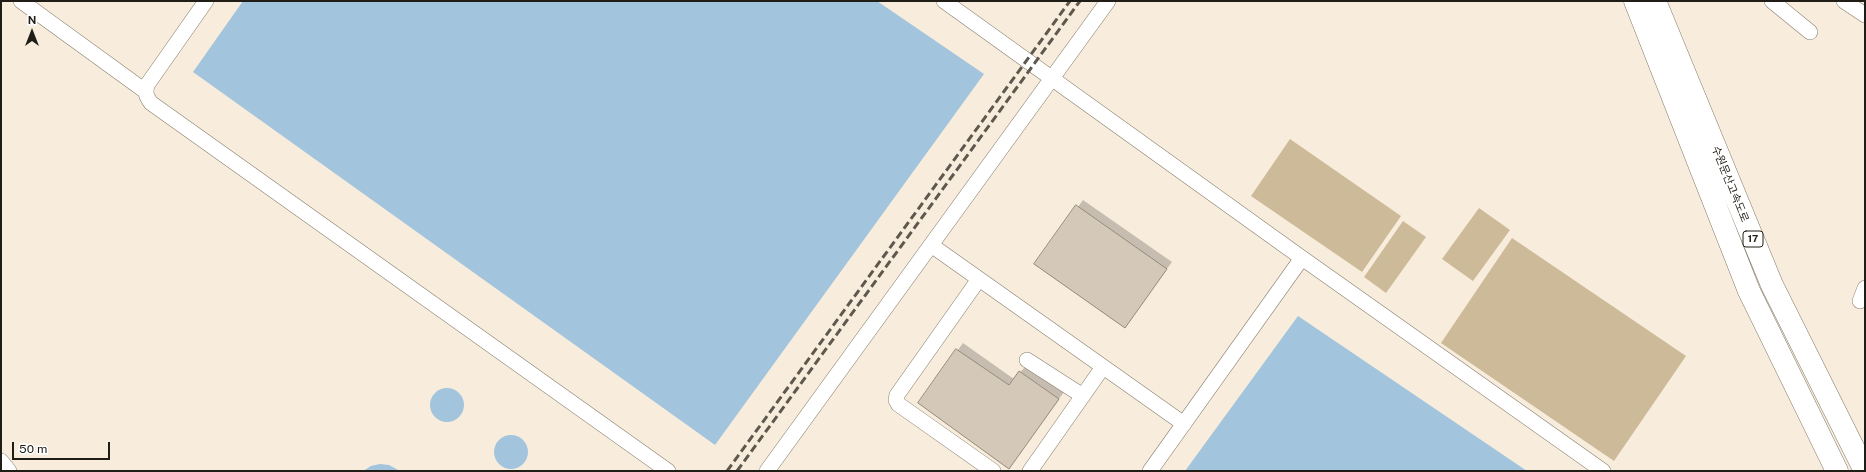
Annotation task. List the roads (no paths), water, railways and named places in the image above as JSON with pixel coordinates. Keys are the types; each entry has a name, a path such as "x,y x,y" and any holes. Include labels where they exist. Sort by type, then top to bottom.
{"highway":[{"name":"수원문산고속도로","path":"1635,1 1748,290 1837,471"},
{"name":"수원문산고속도로","path":"1655,1 1772,285 1865,471"}],"street":[{"path":"21,1 145,91"},
{"path":"206,1 147,84 145,91 146,97 151,103 668,471"},
{"path":"944,1 1302,258 1603,471"},
{"path":"767,471 1108,1"},
{"path":"1772,1 1810,32"},
{"path":"1844,1 1865,16"},
{"path":"931,245 1184,424"},
{"path":"1150,471 1302,258"},
{"path":"978,279 897,395 896,400 898,404 993,471"},
{"path":"1027,360 1083,396"},
{"path":"1030,471 1103,367"},
{"path":"1,461 9,471"}],"water":[{"path":"243,1 877,1 984,74 715,445 193,72"},
{"path":"1298,316 1527,471 1185,471"},
{"path":"444,388 450,388 454,389 461,395 464,405 463,412 457,419 450,422 444,422 440,421 433,415 430,408 430,402 431,398 437,391"},
{"path":"508,435 514,435 518,436 525,442 528,452 527,459 521,466 514,469 508,469 504,468 497,462 494,455 494,449 495,445 501,438"},
{"path":"380,464 389,465 400,471 363,471 371,466"}],"railway":[{"path":"727,471 1070,1"},
{"path":"737,471 1080,1"}]}
